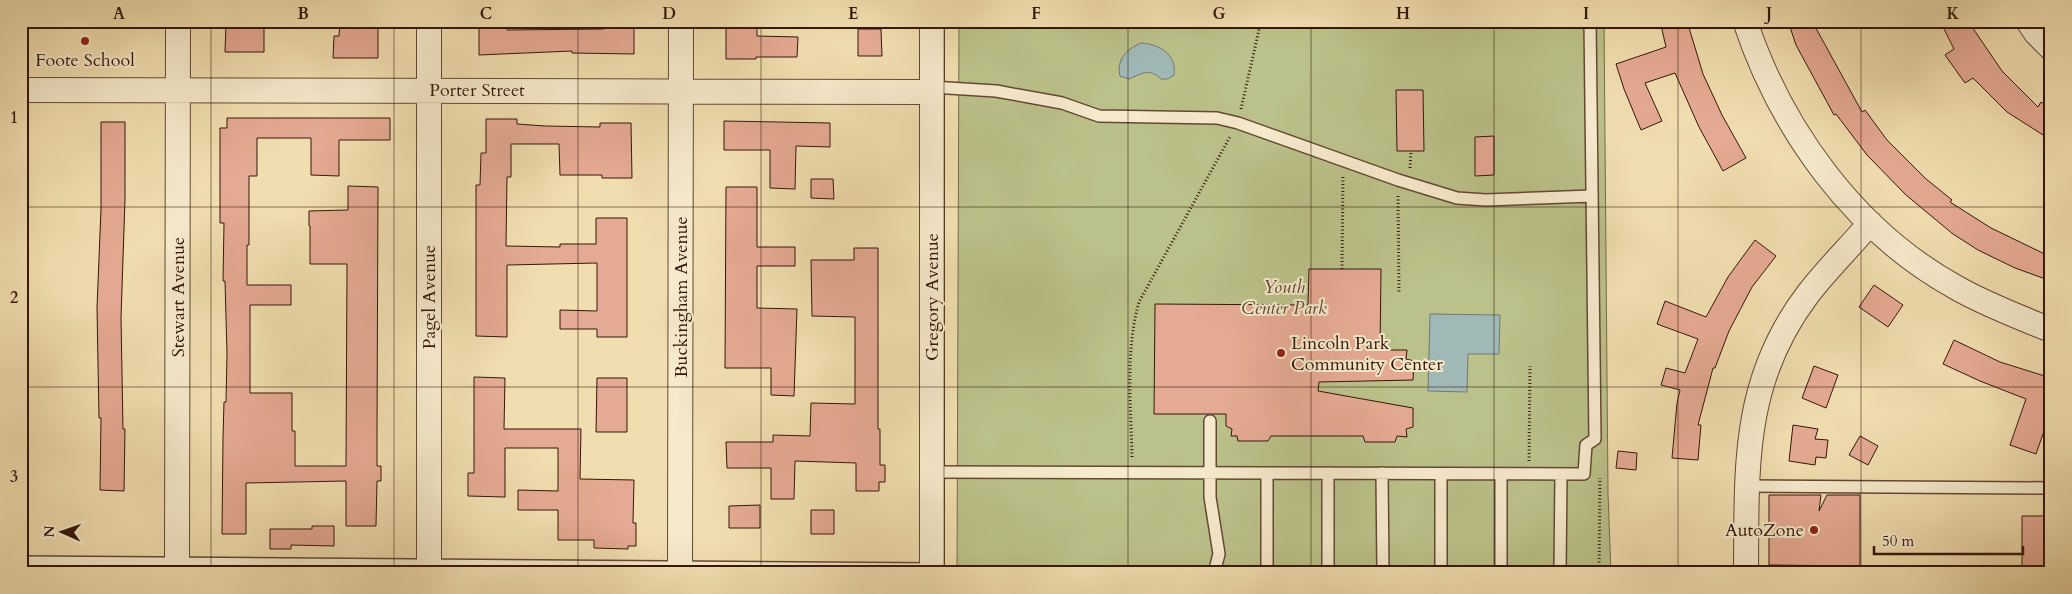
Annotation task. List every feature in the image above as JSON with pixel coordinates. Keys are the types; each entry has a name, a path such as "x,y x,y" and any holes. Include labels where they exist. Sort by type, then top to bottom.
{"street":[{"name":"Stewart Avenue","path":"177,568 178,21"},
{"name":"Pagel Avenue","path":"429,21 429,569"},
{"name":"Buckingham Avenue","path":"680,570 681,21"},
{"name":"Gregory Avenue","path":"932,21 932,571"},
{"path":"1745,21 1769,84 1801,140 1831,180 1870,223 1911,257 1956,287 2004,312 2051,330"},
{"path":"2028,21 2036,33 2051,48"},
{"name":"Porter Street","path":"21,90 932,90"},
{"path":"1746,573 1748,448 1753,414 1763,380 1776,347 1807,295 1870,223"}],"lane":[{"path":"932,472 1584,474 1586,445 1595,439 1590,21"},
{"path":"932,90 996,91 1062,103 1099,116 1217,118 1238,123 1343,162 1457,198 1486,200 1592,196"},
{"path":"1210,421 1210,497 1219,554 1214,573"},
{"path":"1267,473 1267,573"},
{"path":"1328,473 1328,573"},
{"path":"1382,473 1382,573"},
{"path":"1441,474 1442,573"},
{"path":"1501,474 1502,573"},
{"path":"1560,573 1561,474"},
{"path":"1747,486 2051,488"},
{"path":"21,562 177,568 932,571"}],"path":[{"path":"1132,473 1130,350 1133,324 1139,302 1238,123 1261,21"},
{"path":"1342,269 1343,162"},
{"path":"1398,180 1399,293"},
{"path":"1529,461 1530,366"}],"green space":[{"name":"Youth Center Park","path":"959,21 1604,21 1608,493 1611,573 957,573"}],"water":[{"path":"1141,43 1161,48 1166,52 1173,62 1174,75 1168,79 1161,79 1149,73 1142,73 1129,79 1120,76 1119,70 1124,55 1131,48"},
{"path":"1430,314 1500,315 1499,354 1468,354 1467,392 1428,391"}],"building":[{"path":"340,21 378,21 378,58 333,58 334,36 339,36"},
{"path":"479,21 507,21 507,30 604,29 604,21 634,21 634,54 572,53 572,51 479,55"},
{"path":"726,21 757,21 757,36 798,37 797,57 726,59"},
{"path":"1660,21 1687,21 1703,74 1722,115 1746,158 1723,171 1699,127 1675,73 1645,83 1662,121 1641,130 1616,64 1666,47"},
{"path":"1788,21 1812,21 1862,112 1865,110 1887,140 1925,178 1952,200 1950,202 1991,228 2051,257 2051,281 2015,268 1978,250 1953,234 1906,195 1867,155 1836,114 1834,115 1796,45"},
{"path":"1940,21 1968,21 2002,71 2038,107 2041,102 2051,109 2051,140 2007,112 1973,78 1965,83 1945,55 1954,49"},
{"path":"226,24 264,24 264,52 225,52"},
{"path":"858,29 881,29 882,56 858,56"},
{"path":"1396,90 1423,90 1424,151 1397,151"},
{"path":"227,118 390,118 390,140 339,140 339,176 311,175 311,138 257,138 257,176 249,176 247,285 291,285 291,305 250,305 250,393 292,393 292,431 295,431 295,466 346,466 347,264 310,264 309,211 348,210 348,186 378,187 377,466 381,466 381,481 377,481 376,526 346,526 346,481 246,483 246,534 222,534 224,402 226,402 227,354 225,281 223,281 224,223 220,223 220,128 227,128"},
{"path":"486,119 517,119 517,124 545,126 600,127 600,123 631,123 632,178 602,178 602,175 560,175 559,144 511,144 511,177 507,177 506,246 560,247 560,244 596,244 596,218 627,218 627,337 597,337 597,329 560,329 560,310 597,311 597,263 507,265 507,337 476,336 476,185 480,185 481,153 486,153"},
{"path":"724,121 830,123 830,147 796,146 795,189 770,188 770,150 724,150"},
{"path":"101,122 125,122 125,199 121,318 123,429 125,429 124,491 100,490 101,418 99,418 97,308 101,209"},
{"path":"1494,136 1494,175 1475,176 1475,137"},
{"path":"811,179 833,179 834,199 811,198"},
{"path":"726,187 757,187 757,247 795,247 795,266 757,266 757,308 797,309 794,396 771,395 771,368 725,368"},
{"path":"1755,240 1776,256 1752,287 1729,331 1715,368 1713,368 1698,425 1701,425 1698,460 1672,458 1680,390 1661,385 1666,368 1685,373 1698,339 1657,324 1665,301 1706,317 1728,277"},
{"path":"854,248 878,248 878,429 880,429 880,465 885,465 885,482 879,482 879,491 856,491 856,463 795,461 794,499 771,499 771,468 727,468 726,442 773,442 773,435 810,436 811,403 855,404 855,317 812,316 811,260 854,260"},
{"name":"Lincoln Park Community Center","path":"1309,269 1381,269 1380,350 1407,350 1406,359 1414,361 1413,380 1319,382 1318,391 1413,408 1413,427 1406,429 1407,437 1397,436 1395,442 1365,442 1363,436 1271,436 1268,441 1238,441 1237,436 1231,436 1232,429 1226,426 1226,414 1154,414 1155,304 1308,305"},
{"path":"1874,285 1903,305 1888,327 1859,307"},
{"path":"1954,340 2000,362 2051,378 2051,411 2036,454 2010,445 2026,399 1943,364"},
{"path":"1814,366 1838,375 1826,408 1802,398"},
{"path":"474,377 505,378 504,429 581,429 580,479 634,480 633,523 636,523 636,546 628,546 628,549 594,548 594,540 558,540 558,510 518,510 518,490 558,491 558,448 505,448 505,497 468,496 468,473 474,473"},
{"path":"597,378 627,378 627,432 596,432"},
{"path":"1793,425 1818,429 1815,439 1828,440 1826,458 1816,457 1815,465 1789,461"},
{"path":"1860,436 1878,446 1868,465 1849,455"},
{"path":"1618,451 1637,453 1636,470 1616,468"},
{"name":"AutoZone","path":"1769,495 1821,495 1819,511 1827,495 1860,495 1860,566 1769,565"},
{"path":"760,505 760,528 729,528 729,506"},
{"path":"811,510 834,510 834,534 811,534"},
{"path":"2022,516 2051,516 2051,573 2022,573"},
{"path":"312,526 334,526 334,546 291,545 291,549 270,549 270,529 312,529"}],"place":[{"name":"Foote School","path":"85,41"},
{"name":"Lincoln Park Community Center","path":"1281,353"},
{"name":"AutoZone","path":"1814,530"}]}
